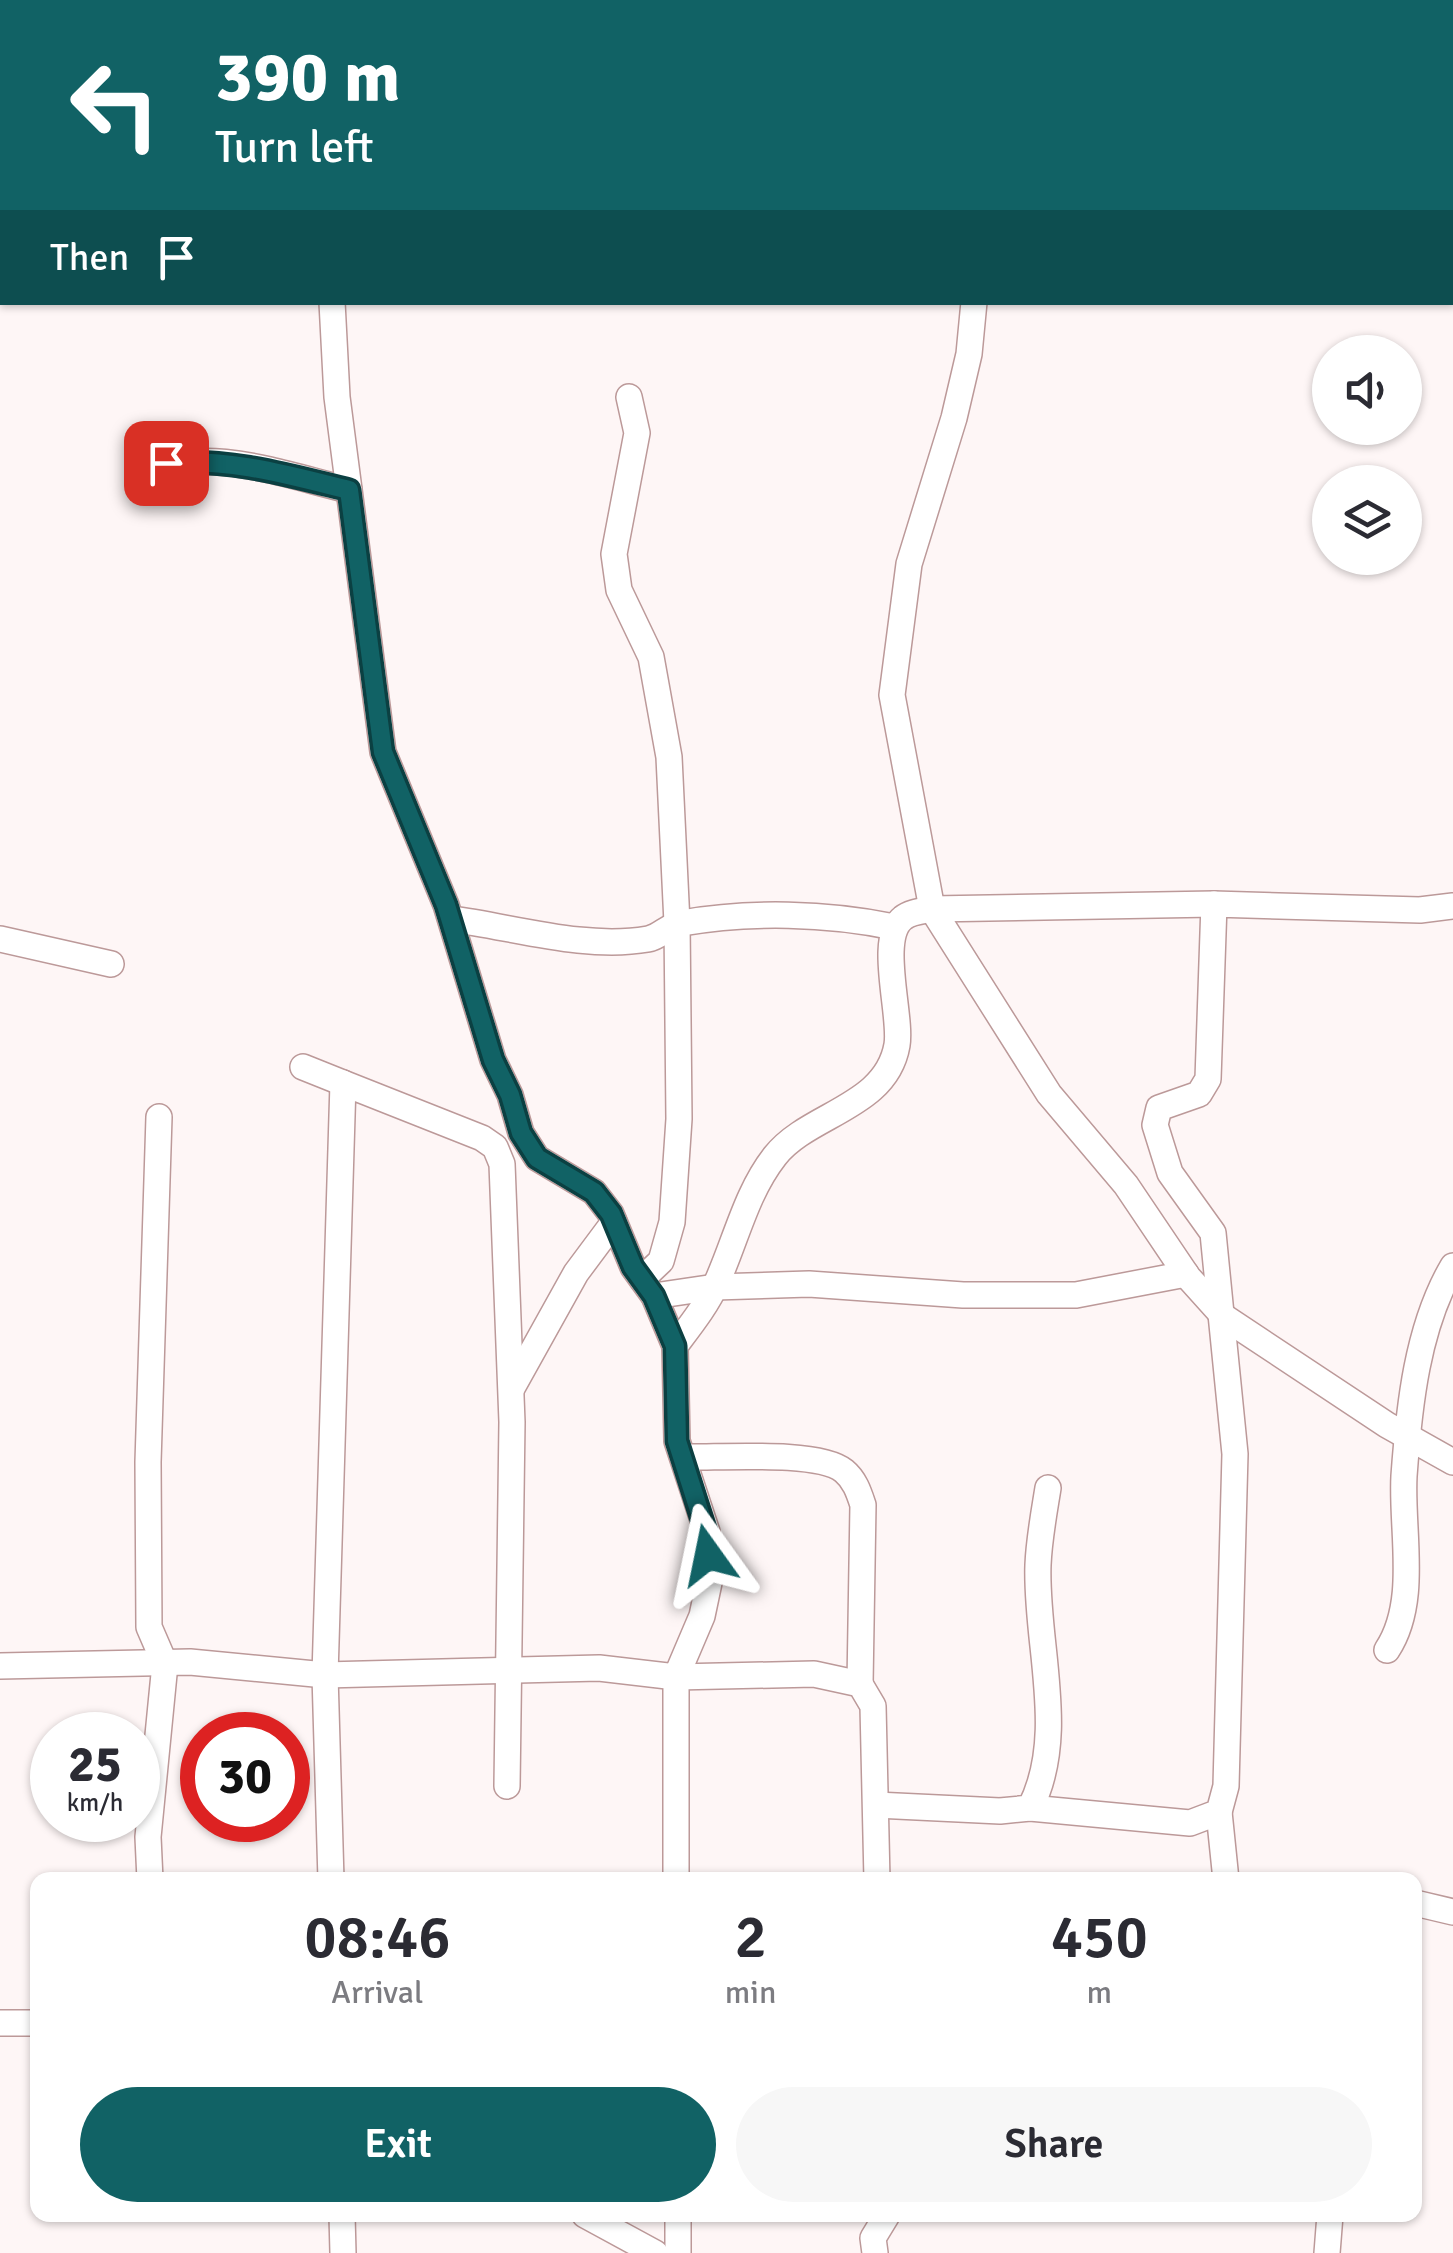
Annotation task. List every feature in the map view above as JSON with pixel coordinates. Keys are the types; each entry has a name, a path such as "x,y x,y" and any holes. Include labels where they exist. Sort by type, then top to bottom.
{"street":[{"path":"332,305 333,357 383,752 451,919 493,1060 510,1095 521,1133 537,1158 594,1192 614,1222 675,1346 677,1441 706,1532 710,1578 702,1616 676,1677 676,1872"},
{"path":"974,305 969,354 954,418 910,564 892,695 932,908 1049,1094 1126,1185 1186,1274 1221,1314 1273,1352 1453,1462"},
{"path":"629,397 636,432 614,554 619,590 651,657 667,742 678,923 679,1119 672,1222 661,1261 648,1287"},
{"path":"140,475 166,463 202,460 251,466 349,490"},
{"path":"1214,904 1208,1079 1199,1094 1159,1108 1155,1125 1170,1174 1213,1233 1221,1314 1234,1454 1226,1786 1219,1812 1225,1872"},
{"path":"675,1346 715,1287 741,1218 778,1153 847,1109 885,1076 897,1045 891,961 894,927 905,916 932,908 1214,904 1420,910 1453,906"},
{"path":"451,919 595,940 651,939 678,923 802,916 847,917 894,927"},
{"path":"0,939 111,964"},
{"path":"303,1067 464,1129 494,1148 502,1164 511,1390 506,1786"},
{"path":"330,1872 325,1674 343,1082"},
{"path":"150,1872 148,1837 164,1664 150,1627 149,1572 159,1117"},
{"path":"494,1148 521,1133"},
{"path":"511,1390 576,1272 614,1222"},
{"path":"1387,1650 1400,1631 1403,1607 1409,1438 1418,1361 1435,1303 1453,1266"},
{"path":"648,1287 809,1284 1025,1297 1076,1295 1186,1274"},
{"path":"682,1458 817,1461 843,1470 855,1484 863,1505 860,1684 874,1706 876,1872"},
{"path":"1030,1808 1042,1785 1046,1749 1038,1565 1048,1488"},
{"path":"0,1666 164,1664 325,1674 599,1668 676,1677 814,1674 860,1684"},
{"path":"876,1804 1000,1811 1030,1808 1190,1823 1219,1812"},
{"path":"1422,1905 1453,1912"},
{"path":"0,2023 30,2023"},
{"path":"342,2222 344,2253"},
{"path":"598,2222 655,2253"},
{"path":"678,2222 678,2253"},
{"path":"874,2253 874,2238 882,2222"},
{"path":"1327,2253 1329,2222"}],"route":[{"path":"166,463 202,460 251,466 349,490 383,752 446,905 493,1060 510,1095 521,1133 537,1158 594,1192 611,1214 633,1267 654,1296 675,1346 677,1441 706,1532 708,1555"}]}
